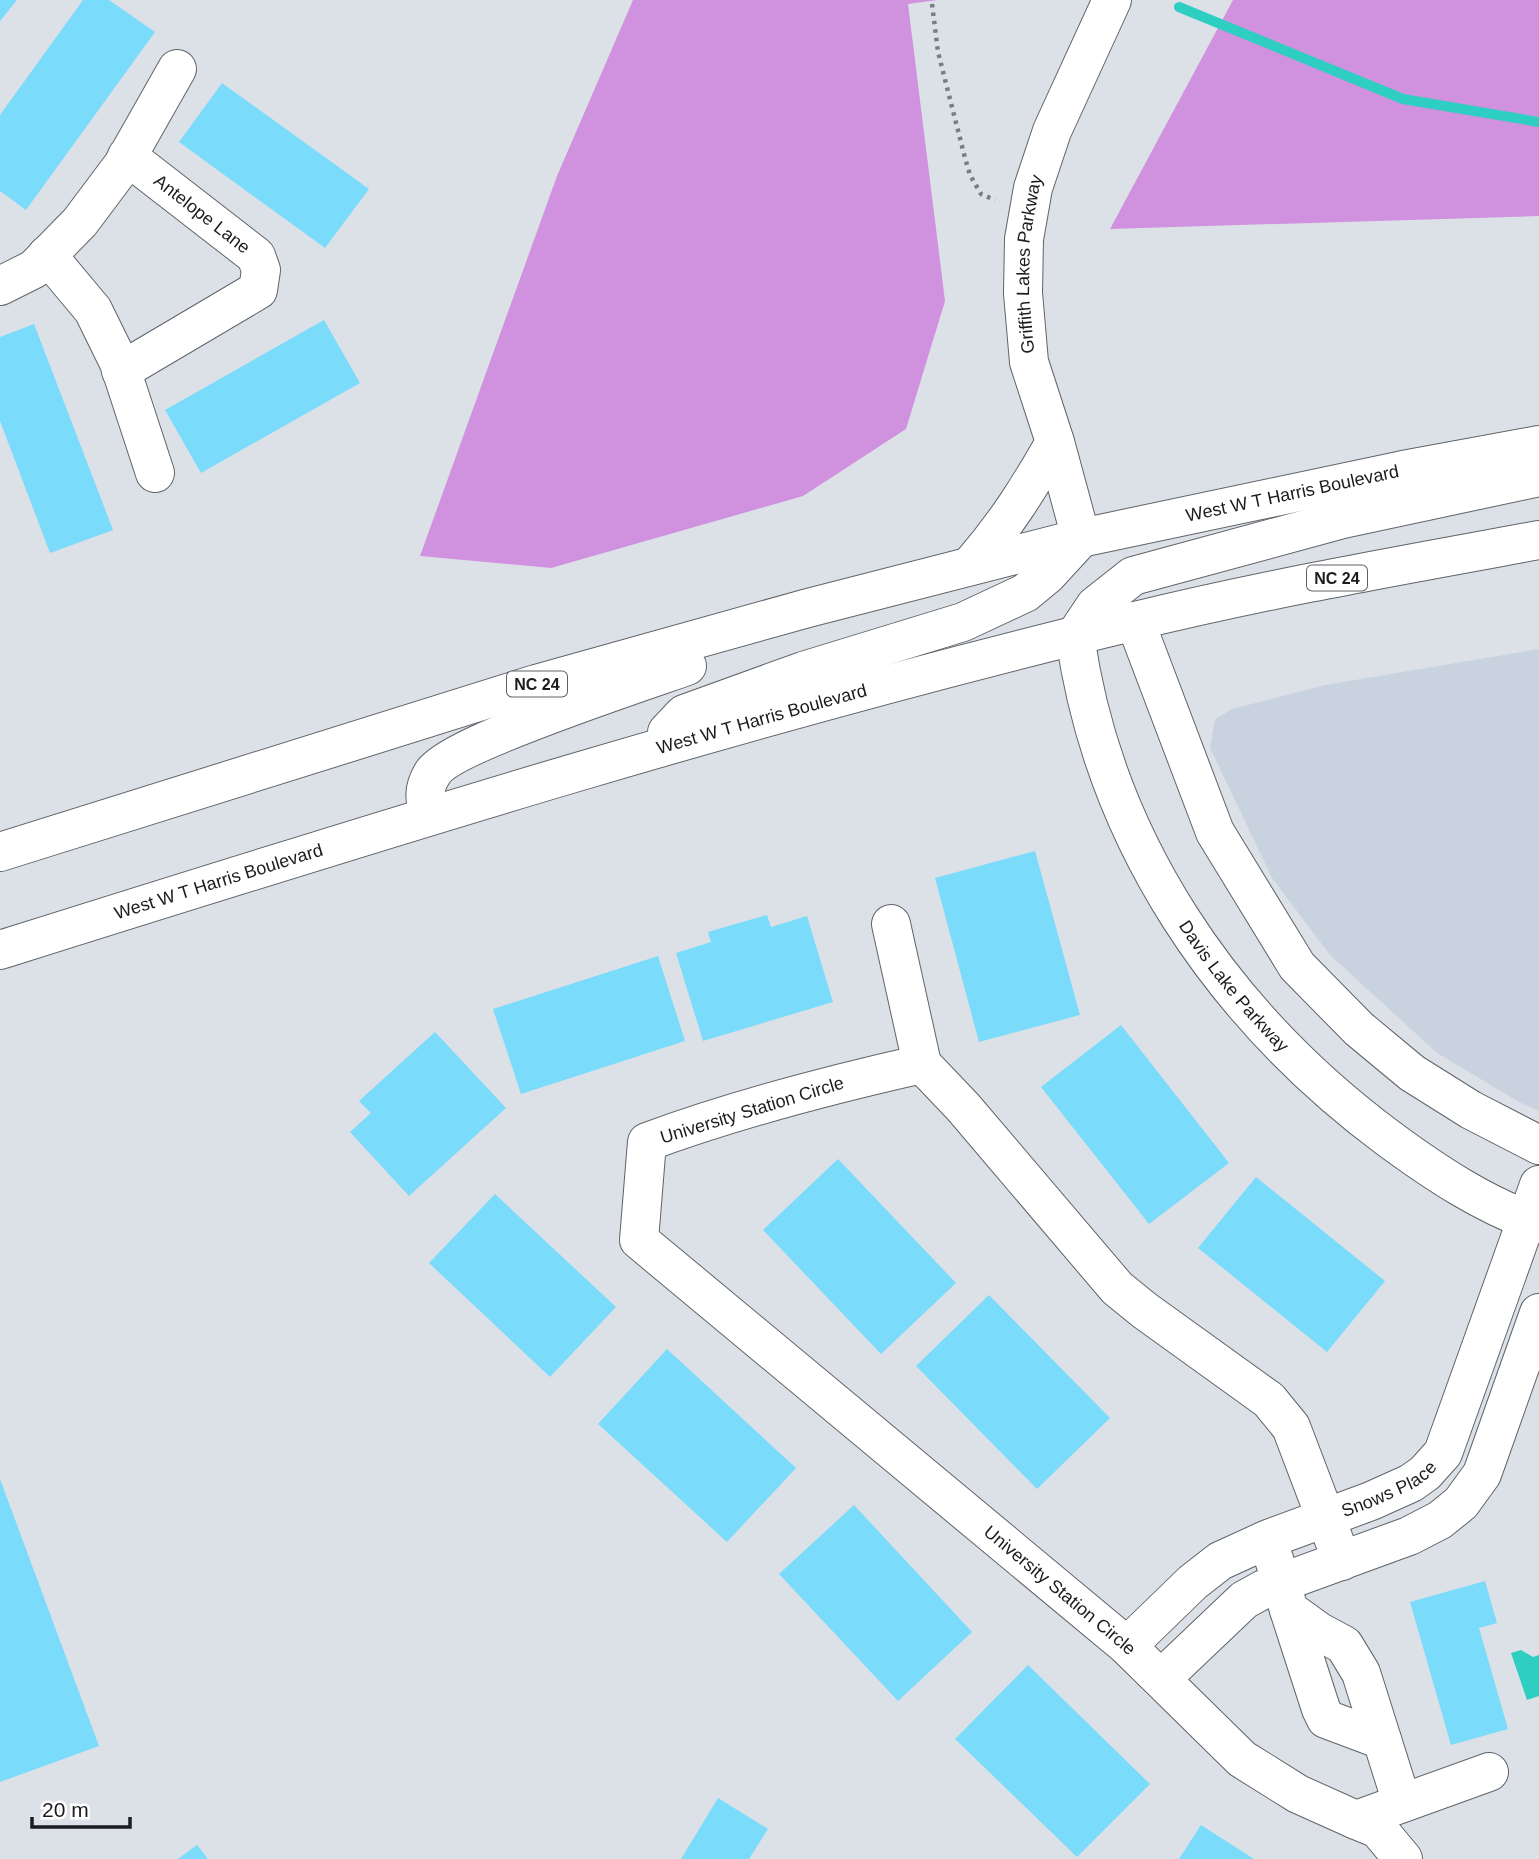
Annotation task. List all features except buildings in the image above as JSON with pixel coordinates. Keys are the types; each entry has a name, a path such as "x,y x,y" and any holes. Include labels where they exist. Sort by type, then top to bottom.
{"street":[{"name":"Griffith Lakes Parkway","path":"1081,538 1055,442 1029,362 1023,293 1024,239 1033,188 1052,131 1112,0"},
{"path":"0,286 33,269 80,222 127,156 177,69"},
{"name":"Antelope Lane","path":"121,371 258,290 261,270 256,256 127,156"},
{"path":"47,255 93,310 121,371 155,473"},
{"path":"970,566 999,533 1027,493 1055,442"},
{"name":"West W T Harris Boulevard","path":"0,852 536,684 808,608 1081,538 1539,444"},
{"path":"1075,636 1095,606 1133,576 1343,519 1539,477"},
{"path":"1442,558 1508,520 1539,515"},
{"path":"652,749 684,714 803,671 963,622 1025,593 1048,574 1081,538"},
{"name":"West W T Harris Boulevard","path":"0,950 430,815 652,749 1075,636 1135,621 1539,540"},
{"path":"430,815 424,800 432,772 470,748 552,714 730,650 808,608"},
{"path":"1135,621 1215,831 1297,966 1359,1029 1412,1073 1471,1110 1539,1145"},
{"name":"Davis Lake Parkway","path":"1075,636 1081,680 1103,762 1133,834 1175,912 1221,977 1293,1058 1351,1111 1417,1159 1483,1199 1533,1223"},
{"path":"891,924 922,1064 963,1107 1117,1288 1269,1400 1291,1427 1342,1561"},
{"name":"University Station Circle","path":"922,1064 856,1079 702,1122 647,1142 639,1240 1127,1646 1242,1759 1298,1794 1378,1829 1403,1859"},
{"name":"Snows Place","path":"1127,1646 1193,1582 1220,1561 1268,1539 1371,1502 1411,1483 1425,1473 1443,1452 1533,1223 1539,1185"},
{"path":"1285,1597 1342,1561 1409,1536 1440,1520 1461,1503 1482,1474 1539,1313"},
{"path":"1268,1539 1285,1597"},
{"path":"1162,1678 1244,1600 1264,1589 1285,1597 1318,1631 1344,1645 1361,1673 1402,1804"},
{"path":"1356,1821 1489,1772"}],"path":[{"path":"932,4 938,52 970,175 981,194 1000,201"}],"shaded area":[{"path":"633,0 937,0 908,4 945,301 906,429 803,496 551,568 420,556 557,176"},
{"path":"1233,0 1539,0 1539,216 1110,229"},
{"path":"1539,649 1539,1111 1437,1053 1330,955 1272,878 1210,748 1215,719 1232,709 1325,685"},
{"path":"1521,1650 1533,1657 1539,1655 1539,1696 1527,1700 1511,1653"}],"waterway":[{"path":"1179,7 1403,99 1539,122"}]}
